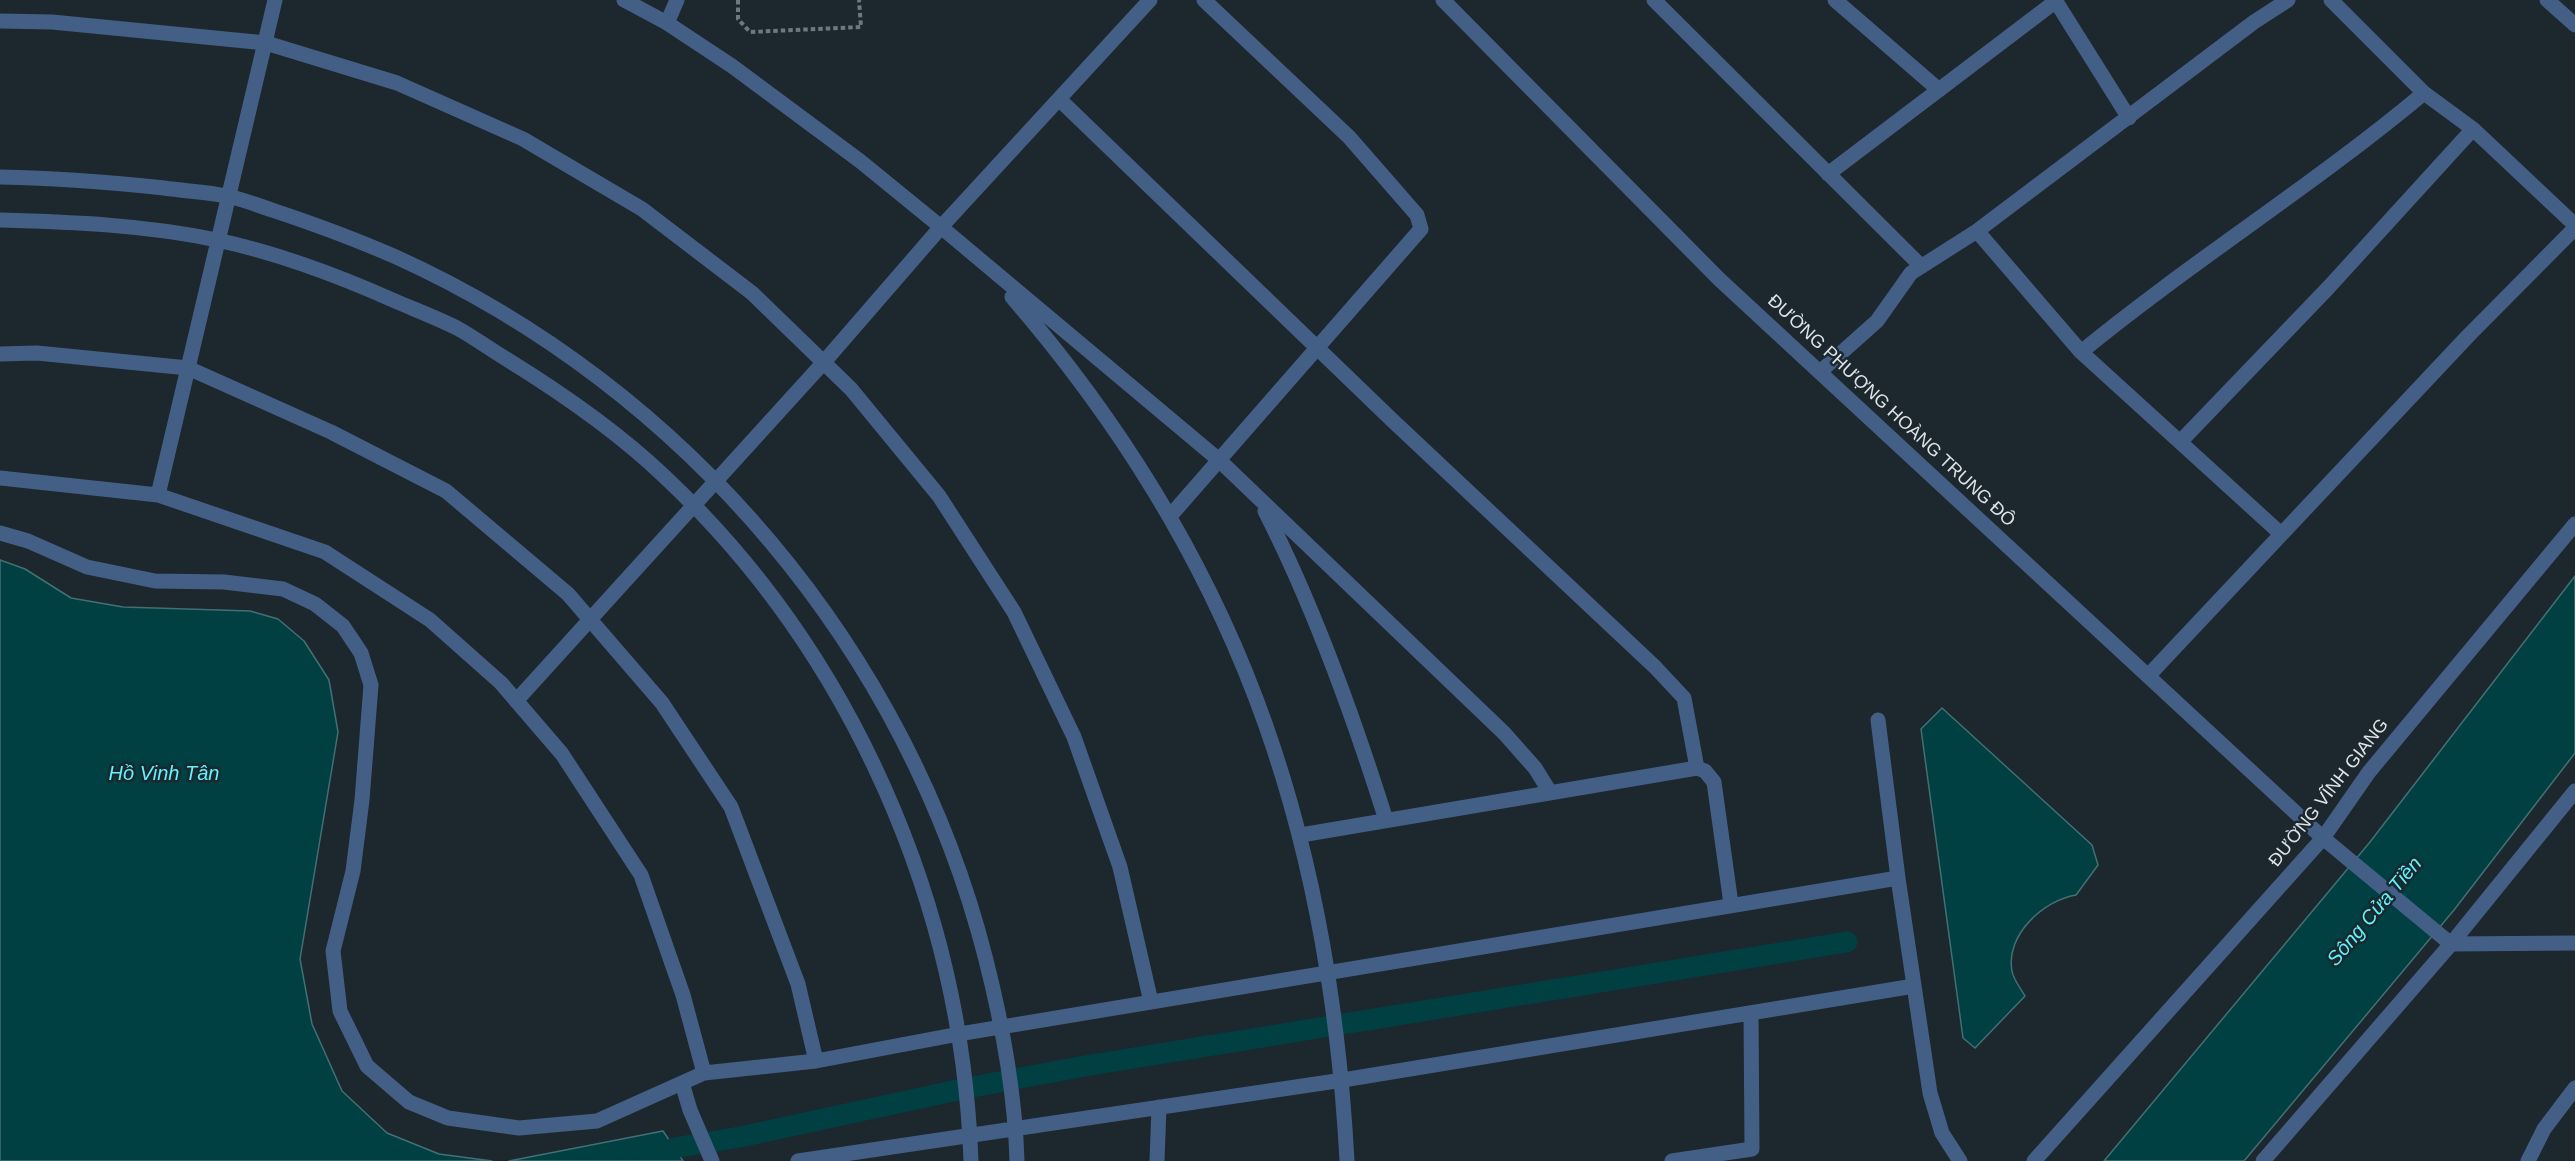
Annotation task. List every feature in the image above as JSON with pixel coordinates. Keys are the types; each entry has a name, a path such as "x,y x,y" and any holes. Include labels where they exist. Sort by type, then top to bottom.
{"street":[{"path":"158,495 275,0"},
{"path":"624,0 668,23 732,66 860,161 1219,460 1504,733 1535,768 1550,792"},
{"path":"668,23 677,0"},
{"path":"516,701 824,362 941,227 1150,0"},
{"path":"1171,515 1421,229 1417,215 1349,137 1204,0"},
{"name":"ĐƯỜNG PHƯỢNG HOÀNG TRUNG ĐÔ","path":"1443,0 1719,279 2323,838 2451,944"},
{"path":"1654,0 1922,266"},
{"path":"1835,0 1939,90"},
{"path":"1828,174 2056,0 2129,118"},
{"path":"1821,371 1876,321 1904,281 1922,266 1977,231 2254,22 2288,0"},
{"path":"2148,676 2280,533 2575,226 2473,129 2424,93 2331,0"},
{"path":"2548,0 2575,25"},
{"path":"0,21 52,22 266,43 397,83 533,145 642,209 752,293 851,389 939,496 1014,612 1074,737 1120,867 1150,1002"},
{"path":"2081,352 2141,303 2373,136 2424,93"},
{"path":"1059,99 1392,420 1655,667 1684,699 1697,768"},
{"path":"2180,442 2328,288 2473,129"},
{"path":"0,177 83,179 227,196 341,232 450,282 553,343 648,415 735,498 811,590 877,690 932,797 974,910 1003,1026 1016,1107 1017,1161"},
{"path":"0,220 97,222 218,241 341,276 457,328 566,396 665,477 752,570 826,675 886,788 930,909 959,1034 960,1059 970,1114 971,1161"},
{"path":"1977,231 2081,352 2280,533"},
{"path":"966,249 1016,301 1088,389 1171,515 1242,658 1284,775 1300,835 1328,973 1341,1061 1347,1161"},
{"path":"0,354 37,353 188,368 331,432 446,491 568,594 662,703 731,807 798,984 816,1062"},
{"path":"0,478 158,495 325,552 430,620 501,683 562,754 640,875 683,995 704,1073"},
{"path":"1259,498 1293,566 1386,820"},
{"name":"ĐƯỜNG VĨNH GIANG","path":"2034,1161 2323,838 2369,772 2575,524"},
{"path":"0,533 28,541 87,567 155,581 225,582 283,589 315,604 343,626 361,652 371,685 362,800 353,871 333,951 340,1011 367,1066 409,1102 448,1118 519,1128 597,1120 704,1073 816,1062 1003,1026 1898,878"},
{"path":"1878,720 1898,878 1935,1114 1942,1133 1960,1161"},
{"path":"1300,835 1697,768 1705,771 1714,782 1731,904"},
{"path":"2263,1161 2451,944 2575,791"},
{"path":"2451,944 2575,943"},
{"path":"798,1161 835,1158 1343,1080 1914,986"},
{"path":"1672,1161 1752,1149 1751,1013"},
{"path":"682,1083 690,1110 712,1160"},
{"path":"2528,1161 2544,1129 2575,1088"},
{"path":"1157,1161 1159,1107"}],"path":[{"path":"738,0 738,19 750,32 861,27 859,0"}],"water":[{"name":"Hồ Vinh Tân","path":"0,560 25,569 71,598 123,607 250,611 278,619 304,641 329,680 338,732 300,959 312,1024 342,1091 387,1133 439,1154 492,1161 0,1161"},
{"name":"Sông Cửa Tiền","path":"2575,576 2575,753 2454,910 2244,1161 2104,1161 2370,842"},
{"path":"1942,708 2092,845 2098,865 2076,895 2064,898 2040,912 2021,932 2011,958 2015,981 2025,996 1975,1048 1963,1038 1921,729"},
{"path":"663,1131 683,1161 509,1161"}],"waterway":[{"path":"674,1148 740,1137 967,1088 1085,1066 1847,942"}]}
